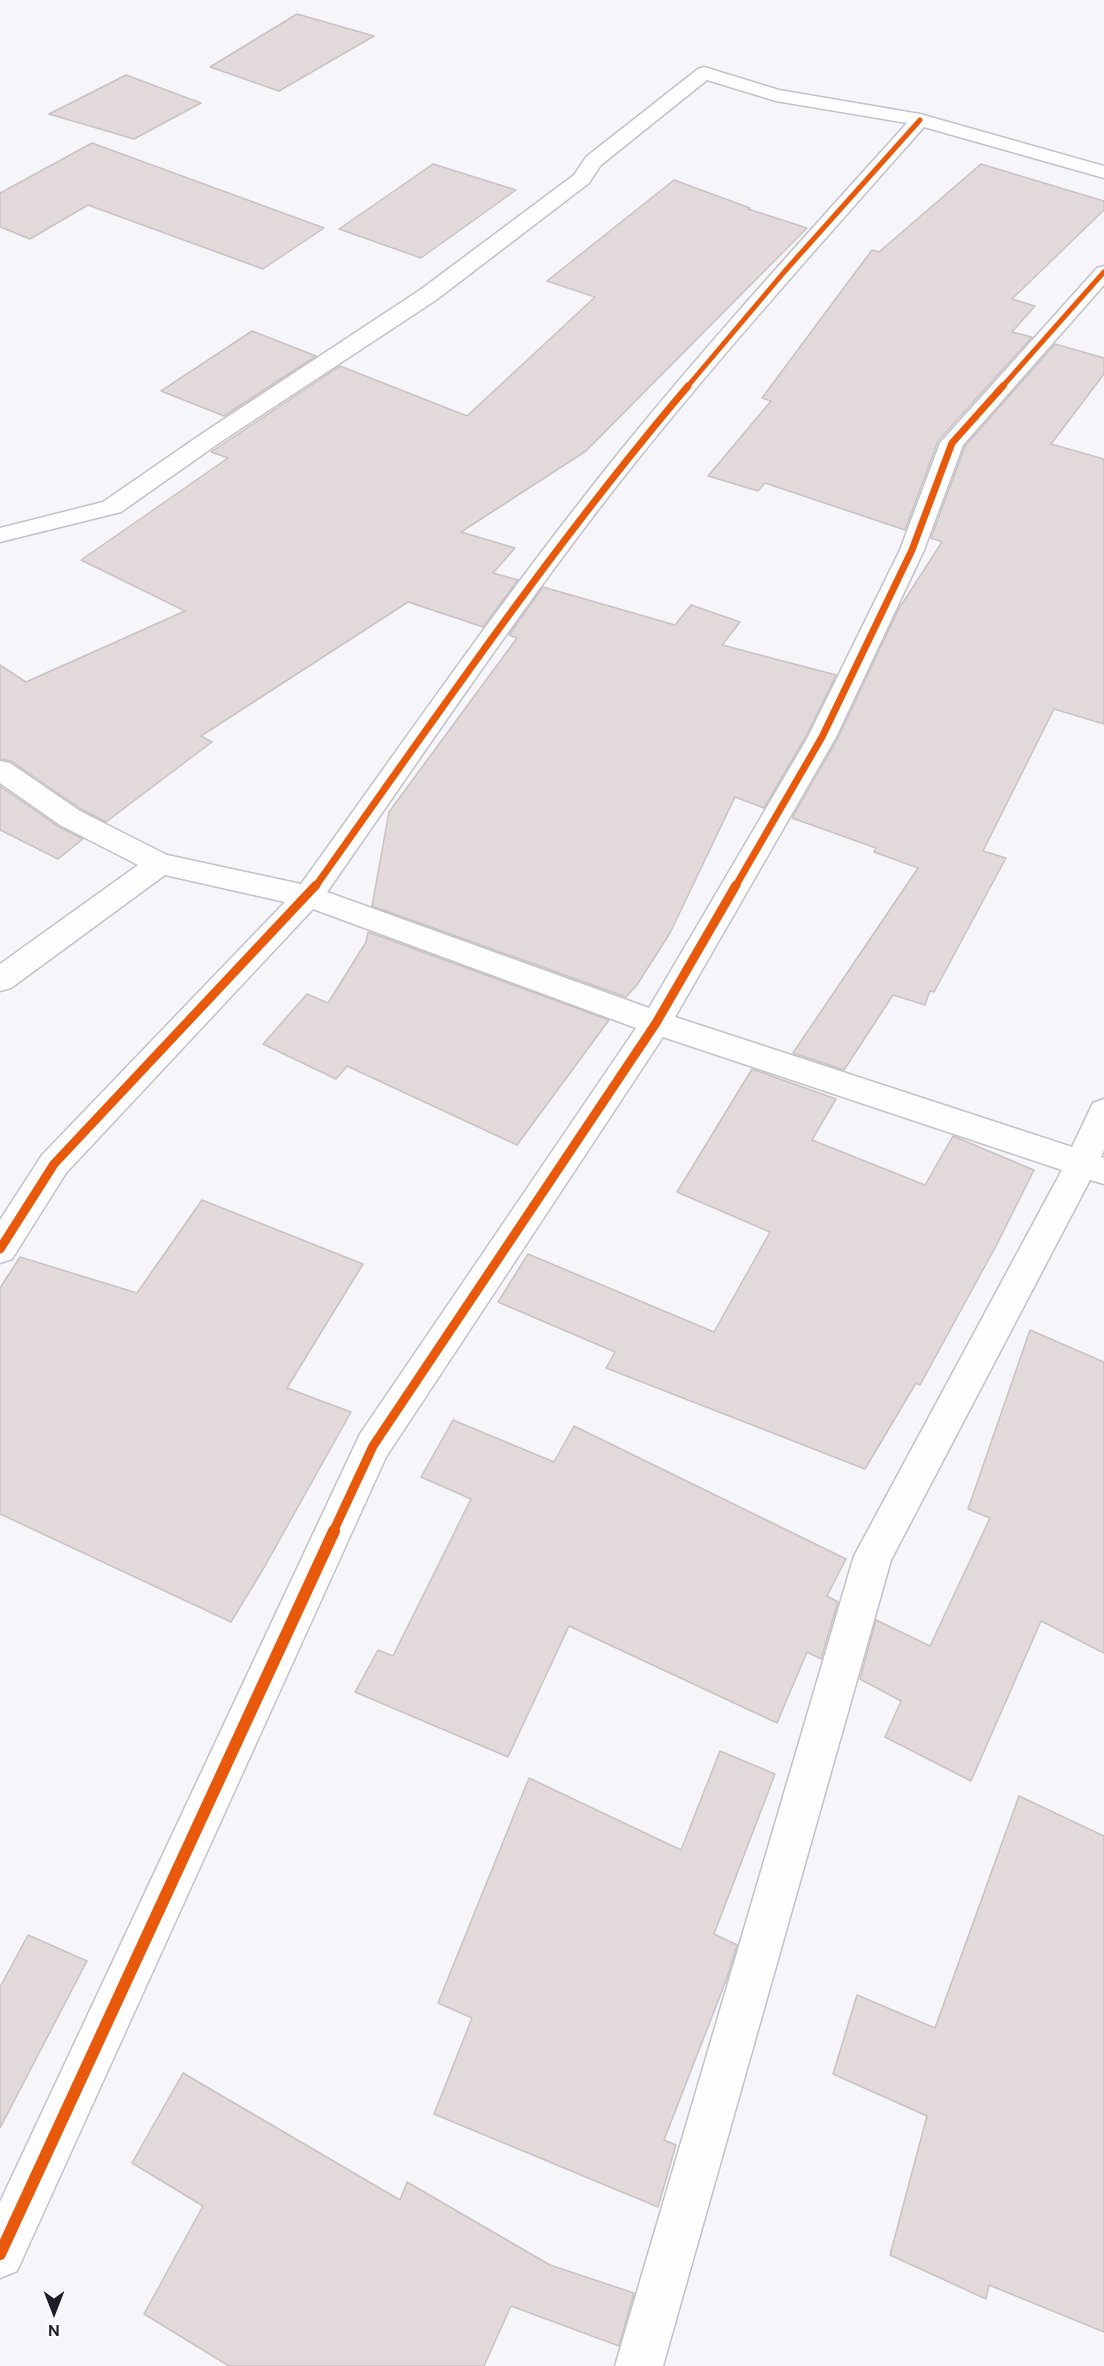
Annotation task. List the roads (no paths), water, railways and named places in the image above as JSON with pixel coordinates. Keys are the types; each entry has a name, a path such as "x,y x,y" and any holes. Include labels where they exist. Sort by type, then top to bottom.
{"street":[{"path":"0,535 112,507 211,438 428,295 582,179 593,161 704,73 776,95 920,120 1104,172"},
{"path":"0,1248 54,1164 308,896 530,586 626,459 785,271 920,120"},
{"path":"0,2254 373,1446 656,1023 822,737 912,550 952,443 1104,272"},
{"path":"0,770 70,818 160,864 308,896 656,1023 1093,1168"},
{"path":"0,980 160,864"},
{"path":"639,2366 873,1556 1093,1168 1104,1112"}]}
